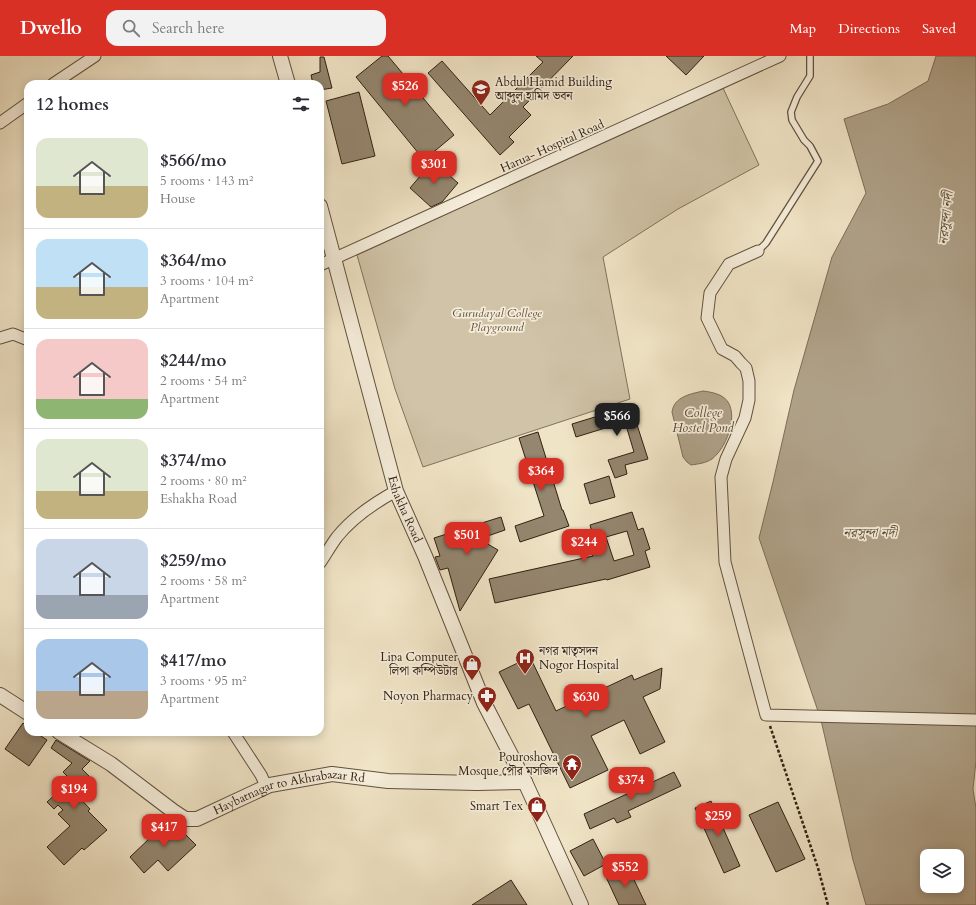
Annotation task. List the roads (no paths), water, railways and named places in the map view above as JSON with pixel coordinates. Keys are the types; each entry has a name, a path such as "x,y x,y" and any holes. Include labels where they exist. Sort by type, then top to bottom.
{"street":[{"path":"60,80 95,56"},
{"path":"280,56 287,80"},
{"name":"Harua- Hospital Road","path":"324,263 780,56"},
{"path":"0,123 24,106"},
{"name":"Eshakha Road","path":"324,221 396,491 425,556 484,703 525,782 581,905"},
{"path":"758,251 729,264 710,293 707,318 722,349 735,356 746,368 750,381 749,400 745,418 726,459 721,478 726,562 766,715 976,720"},
{"path":"0,338 13,334 24,338"},
{"path":"324,557 346,527 365,509 396,491"},
{"path":"0,695 24,710"},
{"name":"Haybatnagar to Akhrabazar Rd","path":"66,736 111,764 185,819 197,819 266,786 332,774 388,781 477,783 525,782"},
{"path":"236,736 261,775 266,786"}],"lane":[{"path":"758,251 766,243 818,161 810,146 804,140 792,120 791,112 797,97 810,76 810,56"}],"water":[{"name":"নরসুন্দা নদী","path":"936,56 976,56 976,761 973,789 976,808 976,905 866,905 853,860 821,720 759,538 794,390 832,257 866,193 844,119 888,104 928,81"},
{"name":"College Hostel Pond","path":"703,391 717,394 726,399 731,409 731,424 726,440 717,454 712,459 691,465 683,457 672,412 673,407 683,397"}],"place":[{"name":"Abdul Hamid Building আব্দুল হামিদ ভবন","path":"481,106"},
{"name":"নগর মাতৃসদন Nogor Hospital","path":"525,675"},
{"name":"Lipa Computer লিপা কম্পিউটার","path":"472,681"},
{"name":"Noyon Pharmacy","path":"487,713"},
{"name":"Pouroshova Mosque পৌর মসজিদ","path":"572,781"},
{"name":"Smart Tex","path":"537,823"}],"park label":[{"name":"Gurudayal College Playground","path":"497,320"}]}
